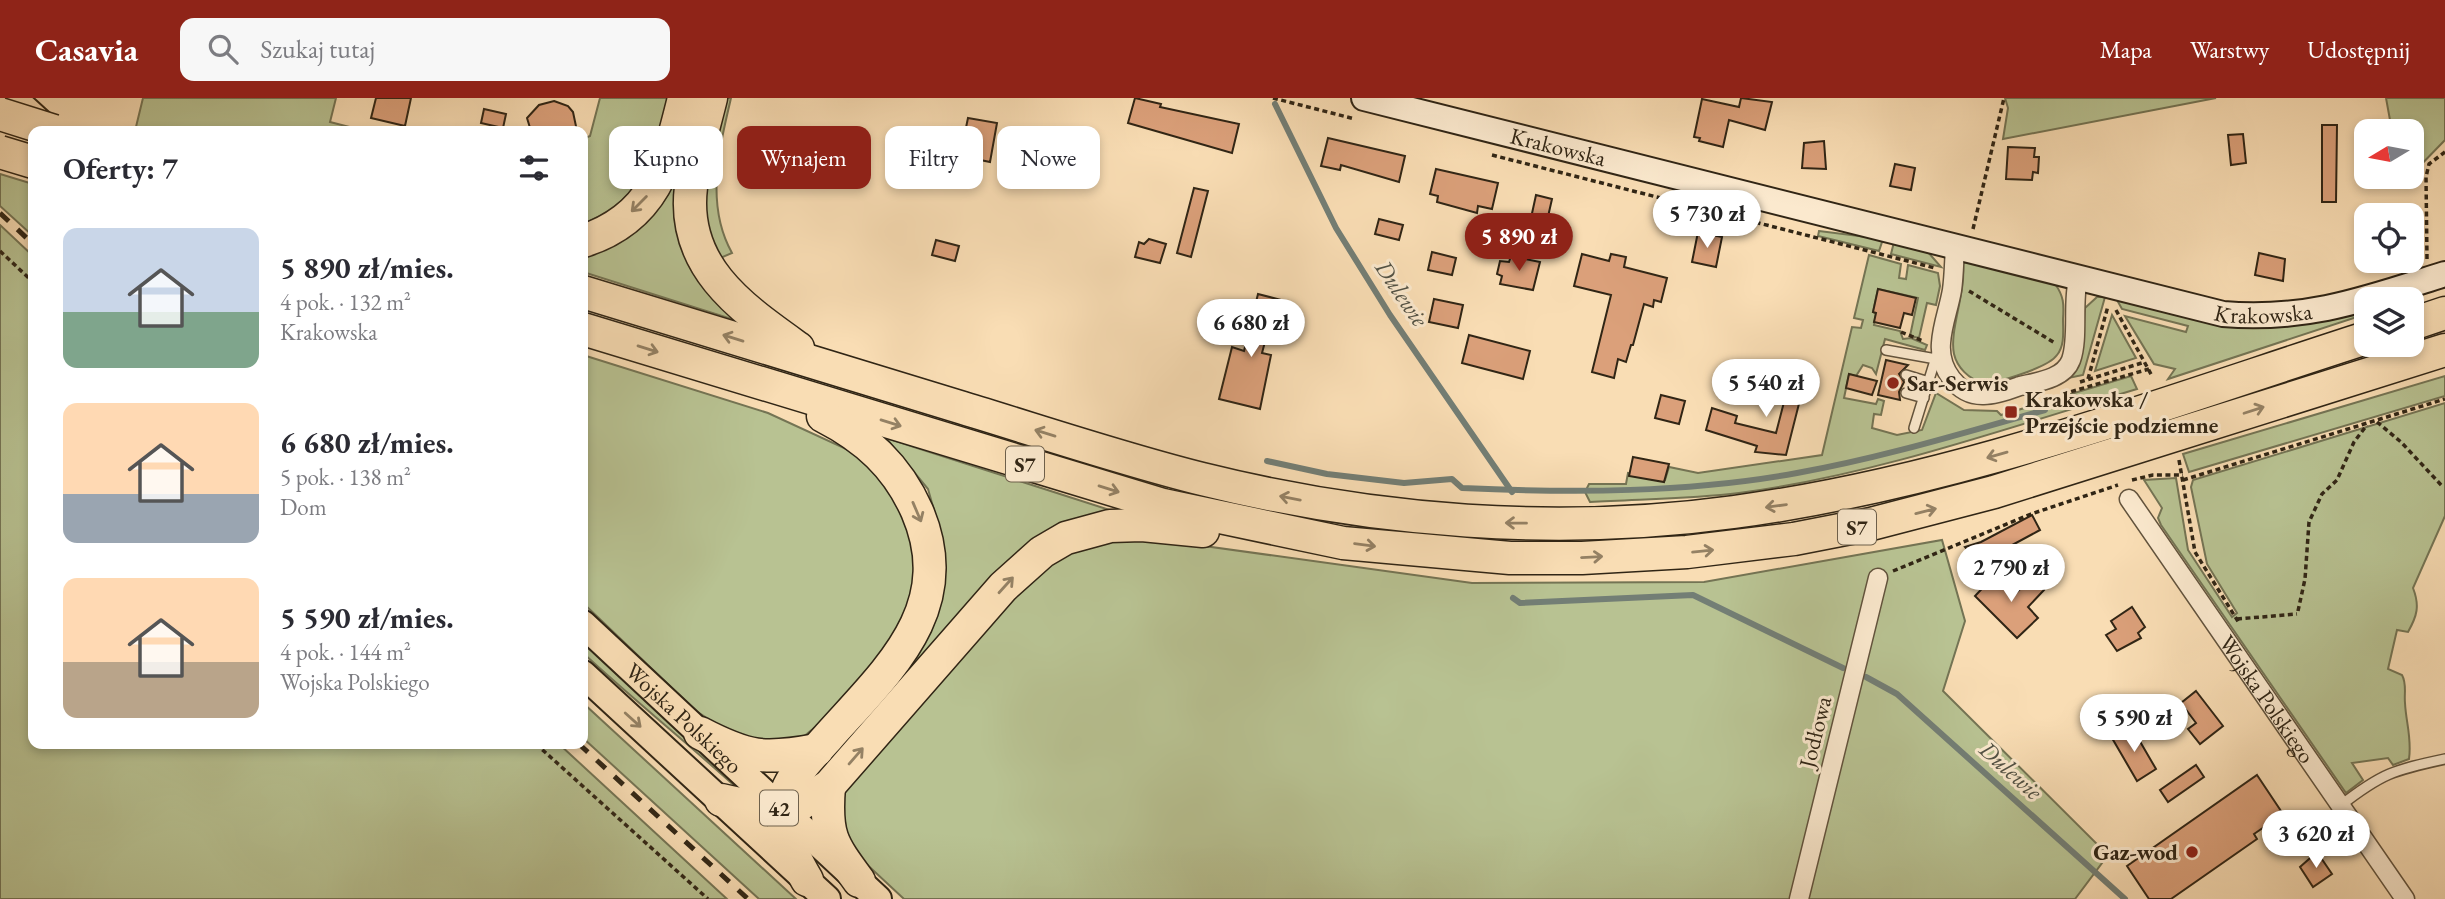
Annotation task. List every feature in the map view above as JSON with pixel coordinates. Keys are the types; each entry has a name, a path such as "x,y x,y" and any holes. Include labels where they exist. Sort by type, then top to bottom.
{"highway":[{"path":"588,239 605,232 630,214 659,180 670,156 684,98"},
{"path":"711,98 690,196 694,228 704,259 723,289 739,306 822,365"},
{"path":"0,114 37,126"},
{"path":"0,152 28,160"},
{"name":"S7","path":"588,294 1141,462 1228,485 1413,516 1512,523 1584,523 1730,513 1802,502 1898,482 2025,447 2354,342"},
{"path":"2424,320 2445,313"},
{"name":"S7","path":"588,331 1163,505 1298,535 1407,551 1510,558 1650,555 1794,539 1884,521 1994,492 2445,350"},
{"path":"755,381 848,428 881,454 912,500 929,554 930,572 925,604 914,634 895,662 817,750 787,790 787,844 817,890"},
{"path":"721,800 785,814 829,786 1015,574 1054,544 1089,530 1124,525 1298,535"},
{"path":"700,733 737,752 755,757 817,750"},
{"path":"829,786 826,821 840,855 868,890"}],"main road":[{"path":"13,98 46,126"},
{"path":"0,132 28,157"},
{"name":"Wojska Polskiego","path":"588,629 868,890"},
{"name":"Wojska Polskiego","path":"588,679 817,890"}],"street":[{"name":"Krakowska","path":"1364,110 1961,249 2203,311 2270,317 2326,310 2436,270"},
{"path":"1961,249 1935,348 1953,381 1966,391 1980,396 2052,377 2066,368 2072,354 2074,296 2078,279"},
{"name":"Wojska Polskiego","path":"2129,499 2405,899"},
{"name":"Jodłowa","path":"1799,899 1878,578"}],"lane":[{"path":"1886,350 1935,348 1914,428"},
{"path":"1906,375 1928,382"},
{"path":"1906,393 1924,398"},
{"path":"2340,806 2366,784 2394,769 2445,759"}],"path":[{"path":"1273,98 1364,110"},
{"path":"1961,249 2004,98"},
{"path":"1483,152 1953,273 1972,294 2091,368"},
{"path":"2436,270 2426,177 2429,164 2445,152"},
{"path":"0,251 28,277"},
{"path":"2088,379 2113,288"},
{"path":"2119,317 2152,376"},
{"path":"1901,332 1935,348"},
{"path":"2104,374 2145,362"},
{"path":"2059,395 2149,369"},
{"path":"1878,578 2031,514 2136,479 2183,477 2445,400"},
{"path":"2376,421 2401,442 2443,487"},
{"path":"2214,622 2297,612 2305,579 2309,522 2322,494 2337,480 2354,442 2368,424"},
{"path":"2178,457 2195,552 2235,615"},
{"path":"542,749 709,899"}],"green space":[{"path":"143,98 336,98 330,122 346,126 136,126"},
{"path":"600,98 675,98 664,126 609,126 609,189 633,189 621,202 588,222 588,137"},
{"path":"721,98 731,98 723,133 723,126 715,126"},
{"path":"2005,98 2216,98 2003,139 2008,108"},
{"path":"2386,98 2445,98 2445,140 2424,162 2424,119 2390,119"},
{"path":"0,174 28,182 28,231 0,206"},
{"path":"652,189 690,189 744,323 588,274 588,246"},
{"path":"705,189 717,189 719,216 732,253 718,259 710,237"},
{"path":"0,225 28,251 28,749 564,749 727,899 0,899"},
{"path":"1819,231 1883,239 1879,251 1818,236"},
{"path":"1894,242 1927,251 1941,267 1891,254"},
{"path":"1869,255 1901,264 1899,278 1906,279 1908,265 1938,273 1940,286 1936,305 1927,303 1919,338 1910,336 1918,298 1878,289 1873,312 1876,313 1874,325 1900,331 1903,339 1911,338 1927,345 1925,350 1885,339 1876,374 1872,368 1863,365 1856,376 1849,374 1844,398 1876,404 1878,399 1884,401 1881,415 1874,414 1872,428 1897,435 1922,430 1936,393 1964,410 1997,411 2001,415 2131,376 2137,389 1940,449 1840,475 1739,493 1590,502 1585,492 1589,484 1626,484 1628,473 1665,480 1669,467 1698,473 1822,455 1852,327 1861,328 1863,320 1854,318"},
{"path":"1967,261 2055,284 2063,301 2063,333 2060,351 2052,360 2022,374 1990,382 1973,379 1961,368 1953,345 1963,264"},
{"path":"2097,297 2105,297 2083,375 2068,378 2079,363 2083,346 2085,308"},
{"path":"2117,300 2182,316 2241,325 2300,324 2354,313 2354,318 2168,379 2175,369 2154,364 2125,316 2186,332 2188,326 2122,309"},
{"path":"2112,315 2136,358 2095,371"},
{"path":"588,357 768,413 855,453 887,486 912,531 920,582 890,645 820,723 802,738 754,742 732,734 696,711 588,608"},
{"path":"2445,376 2445,396 2189,472 2183,454"},
{"path":"2445,403 2445,516 2413,588 2417,606 2414,621 2408,632 2397,630 2388,669 2402,675 2404,682 2409,759 2393,765 2388,758 2352,763 2363,780 2346,793 2161,525 2158,518 2162,508 2144,480 2176,478 2188,550 2232,617 2237,613 2207,564 2191,487 2193,480"},
{"path":"886,438 1119,513 1092,516 810,786 797,789 894,680 933,626 946,569 939,528 928,489"},
{"path":"1114,539 1168,541 1472,583 1704,582 1942,540 1965,621 1943,691 2108,855 2075,899 904,899 847,846 837,800 1005,601 1065,552"},
{"path":"588,644 757,799 749,799 588,658"},
{"path":"588,708 796,899 759,899 588,743"}],"building":[{"path":"376,98 411,98 405,126 371,118"},
{"path":"1135,98 1161,104 1160,107 1239,124 1232,153 1128,123"},
{"path":"1741,98 1772,102 1765,130 1729,120 1723,147 1699,141 1700,138 1694,137 1702,99 1739,107"},
{"path":"554,101 568,106 573,112 576,126 529,126 527,118 539,105"},
{"path":"484,109 506,114 503,126 481,123"},
{"path":"968,118 997,123 990,162 983,161 983,126 966,126"},
{"path":"2322,125 2337,125 2336,202 2322,202"},
{"path":"2243,134 2246,163 2231,165 2228,135"},
{"path":"1328,138 1405,156 1399,182 1341,165 1340,170 1321,166"},
{"path":"1824,141 1826,169 1802,168 1804,143"},
{"path":"2008,147 2035,148 2034,157 2039,157 2038,173 2033,172 2032,180 2006,179"},
{"path":"1895,164 1915,168 1911,190 1890,186"},
{"path":"1436,169 1498,183 1492,209 1478,206 1477,213 1437,202 1438,196 1430,194"},
{"path":"1194,188 1208,191 1191,257 1177,253"},
{"path":"1536,195 1552,199 1547,221 1531,218"},
{"path":"1379,219 1403,225 1399,240 1375,234"},
{"path":"1698,232 1722,237 1716,267 1692,262"},
{"path":"1149,239 1166,244 1160,263 1135,257 1139,242 1144,244"},
{"path":"936,240 959,246 955,261 932,255"},
{"path":"1432,252 1456,258 1452,275 1428,270"},
{"path":"2259,253 2285,259 2283,281 2255,275"},
{"path":"1582,254 1609,261 1611,254 1626,257 1624,267 1667,278 1661,302 1654,300 1653,307 1644,304 1633,345 1626,362 1618,359 1614,378 1592,372 1611,295 1574,286"},
{"path":"1511,256 1540,262 1533,290 1500,284 1502,276 1497,274 1500,261 1509,262"},
{"path":"1878,289 1916,298 1912,315 1904,313 1900,328 1874,322 1876,313 1873,312"},
{"path":"1258,294 1281,300 1276,320 1271,319 1262,353 1271,355 1260,409 1219,399 1232,347 1244,351"},
{"path":"1434,299 1463,305 1458,328 1429,322"},
{"path":"1469,335 1530,351 1523,379 1462,363"},
{"name":"Sar-Serwis","path":"1886,360 1908,365 1899,374 1904,382 1899,392 1900,400 1878,395"},
{"path":"1793,369 1807,372 1786,455 1755,452 1757,446 1706,430 1712,408 1737,416 1735,423 1776,433 1784,402 1774,400 1782,371 1792,373"},
{"path":"1849,374 1877,381 1872,395 1846,388"},
{"path":"1661,395 1685,401 1679,424 1655,418"},
{"path":"1633,457 1669,464 1664,482 1629,476"},
{"path":"2032,515 2040,530 1979,563 1965,547 1981,542"},
{"path":"1996,574 2016,593 2031,578 2044,590 2028,607 2038,618 2017,638 1975,596"},
{"path":"2132,607 2145,627 2138,633 2141,638 2117,651 2106,635 2116,629 2111,621"},
{"path":"2196,691 2223,726 2200,744 2188,729 2196,723 2181,703"},
{"path":"2131,726 2156,769 2137,781 2112,738"},
{"path":"2196,765 2204,777 2168,802 2160,790"},
{"name":"Gaz-wod","path":"2257,775 2283,814 2254,834 2257,839 2171,899 2149,899 2127,866"},
{"path":"2317,852 2332,874 2313,887 2300,867"}],"waterway":[{"name":"Dulewie","path":"1275,104 1336,228 1390,315 1512,492"},
{"path":"1267,461 1327,474 1404,483 1452,479 1462,488 1546,491 1672,488 1756,480 1828,467 2045,410"},
{"name":"Dulewie","path":"1513,598 1520,603 1693,595 1843,668"},
{"name":"Dulewie","path":"1866,677 1897,694 2125,899"}],"railway":[{"path":"0,213 28,239"},
{"path":"584,749 748,899"}],"place":[{"name":"Sar-Serwis","path":"1893,383"},
{"name":"Krakowska / Przejście podziemne","path":"2011,412"},
{"name":"Gaz-wod","path":"2192,852"}]}
